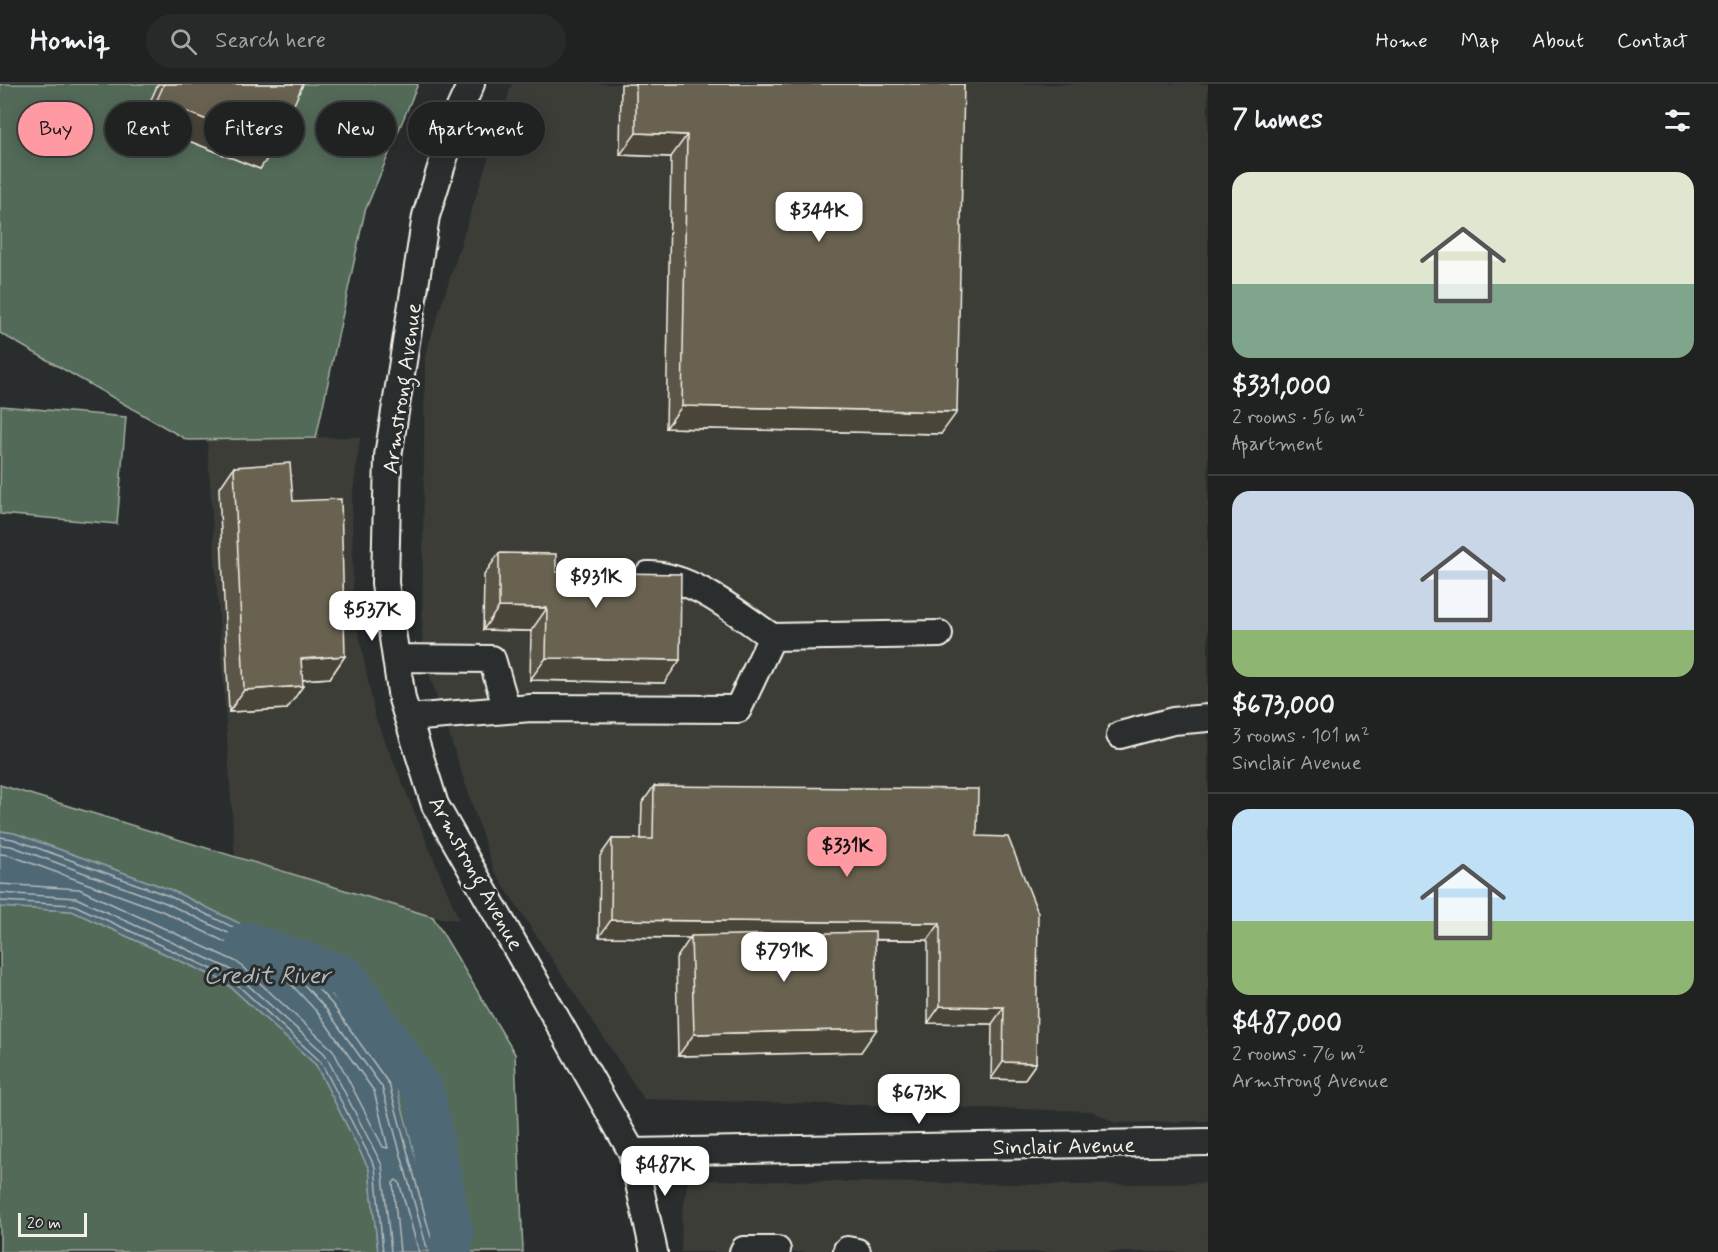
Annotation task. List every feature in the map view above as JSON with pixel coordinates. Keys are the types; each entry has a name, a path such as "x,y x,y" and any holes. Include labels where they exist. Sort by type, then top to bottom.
{"street":[{"name":"Armstrong Avenue","path":"471,84 459,110 426,216 388,456 385,583 402,699 435,805 633,1152 654,1252"},
{"path":"625,576 660,575 708,592 772,637 939,634"},
{"path":"408,718 531,708 738,709 772,637"},
{"path":"396,658 492,659 507,710"},
{"path":"1120,735 1173,721 1208,718"},
{"name":"Sinclair Avenue","path":"633,1152 1208,1142"},
{"path":"743,1252 744,1250 777,1250"}],"shaded area":[{"path":"512,84 1208,84 1208,1121 1115,1123 1092,1111 644,1099 494,871 422,652 425,356 489,156 545,156 545,102 506,102"},
{"path":"360,437 352,501 353,603 375,717 459,920 433,917 235,857 207,439"},
{"path":"688,1180 1075,1185 1208,1183 1208,1252 681,1252 682,1217"}],"green space":[{"path":"0,84 418,84 410,102 408,102 408,108 396,137 396,102 316,102 316,156 388,156 365,211 316,438 187,440 0,333"},
{"path":"1,406 126,417 117,524 0,514"},
{"path":"0,785 433,917 515,1054 523,1252 441,1252 288,947 171,890 14,833 0,831"},
{"path":"0,907 72,911 224,981 316,1065 369,1169 378,1252 0,1252"}],"water":[{"name":"Credit River","path":"0,831 14,833 171,890 288,947 337,1000 395,1081 441,1252 378,1252 369,1169 316,1065 224,981 72,911 0,907"}],"building":[{"path":"164,84 303,84 295,102 204,102 204,119 192,114 192,102 157,100"},
{"path":"636,84 964,84 957,412 682,406 687,135 636,133"},
{"path":"290,463 293,501 341,499 345,656 301,659 303,686 244,690 234,467"},
{"path":"499,553 556,554 556,572 681,574 680,660 546,658 547,608 499,607"},
{"path":"654,786 978,789 977,836 1008,837 1038,913 1036,1063 1003,1062 1004,1007 940,1006 940,923 611,920 612,839 653,839"},
{"path":"875,932 877,1029 694,1034 691,936"}],"waterway":[{"name":"Credit River","path":"247,943 346,977 423,1091 452,1232 451,1252"}]}
